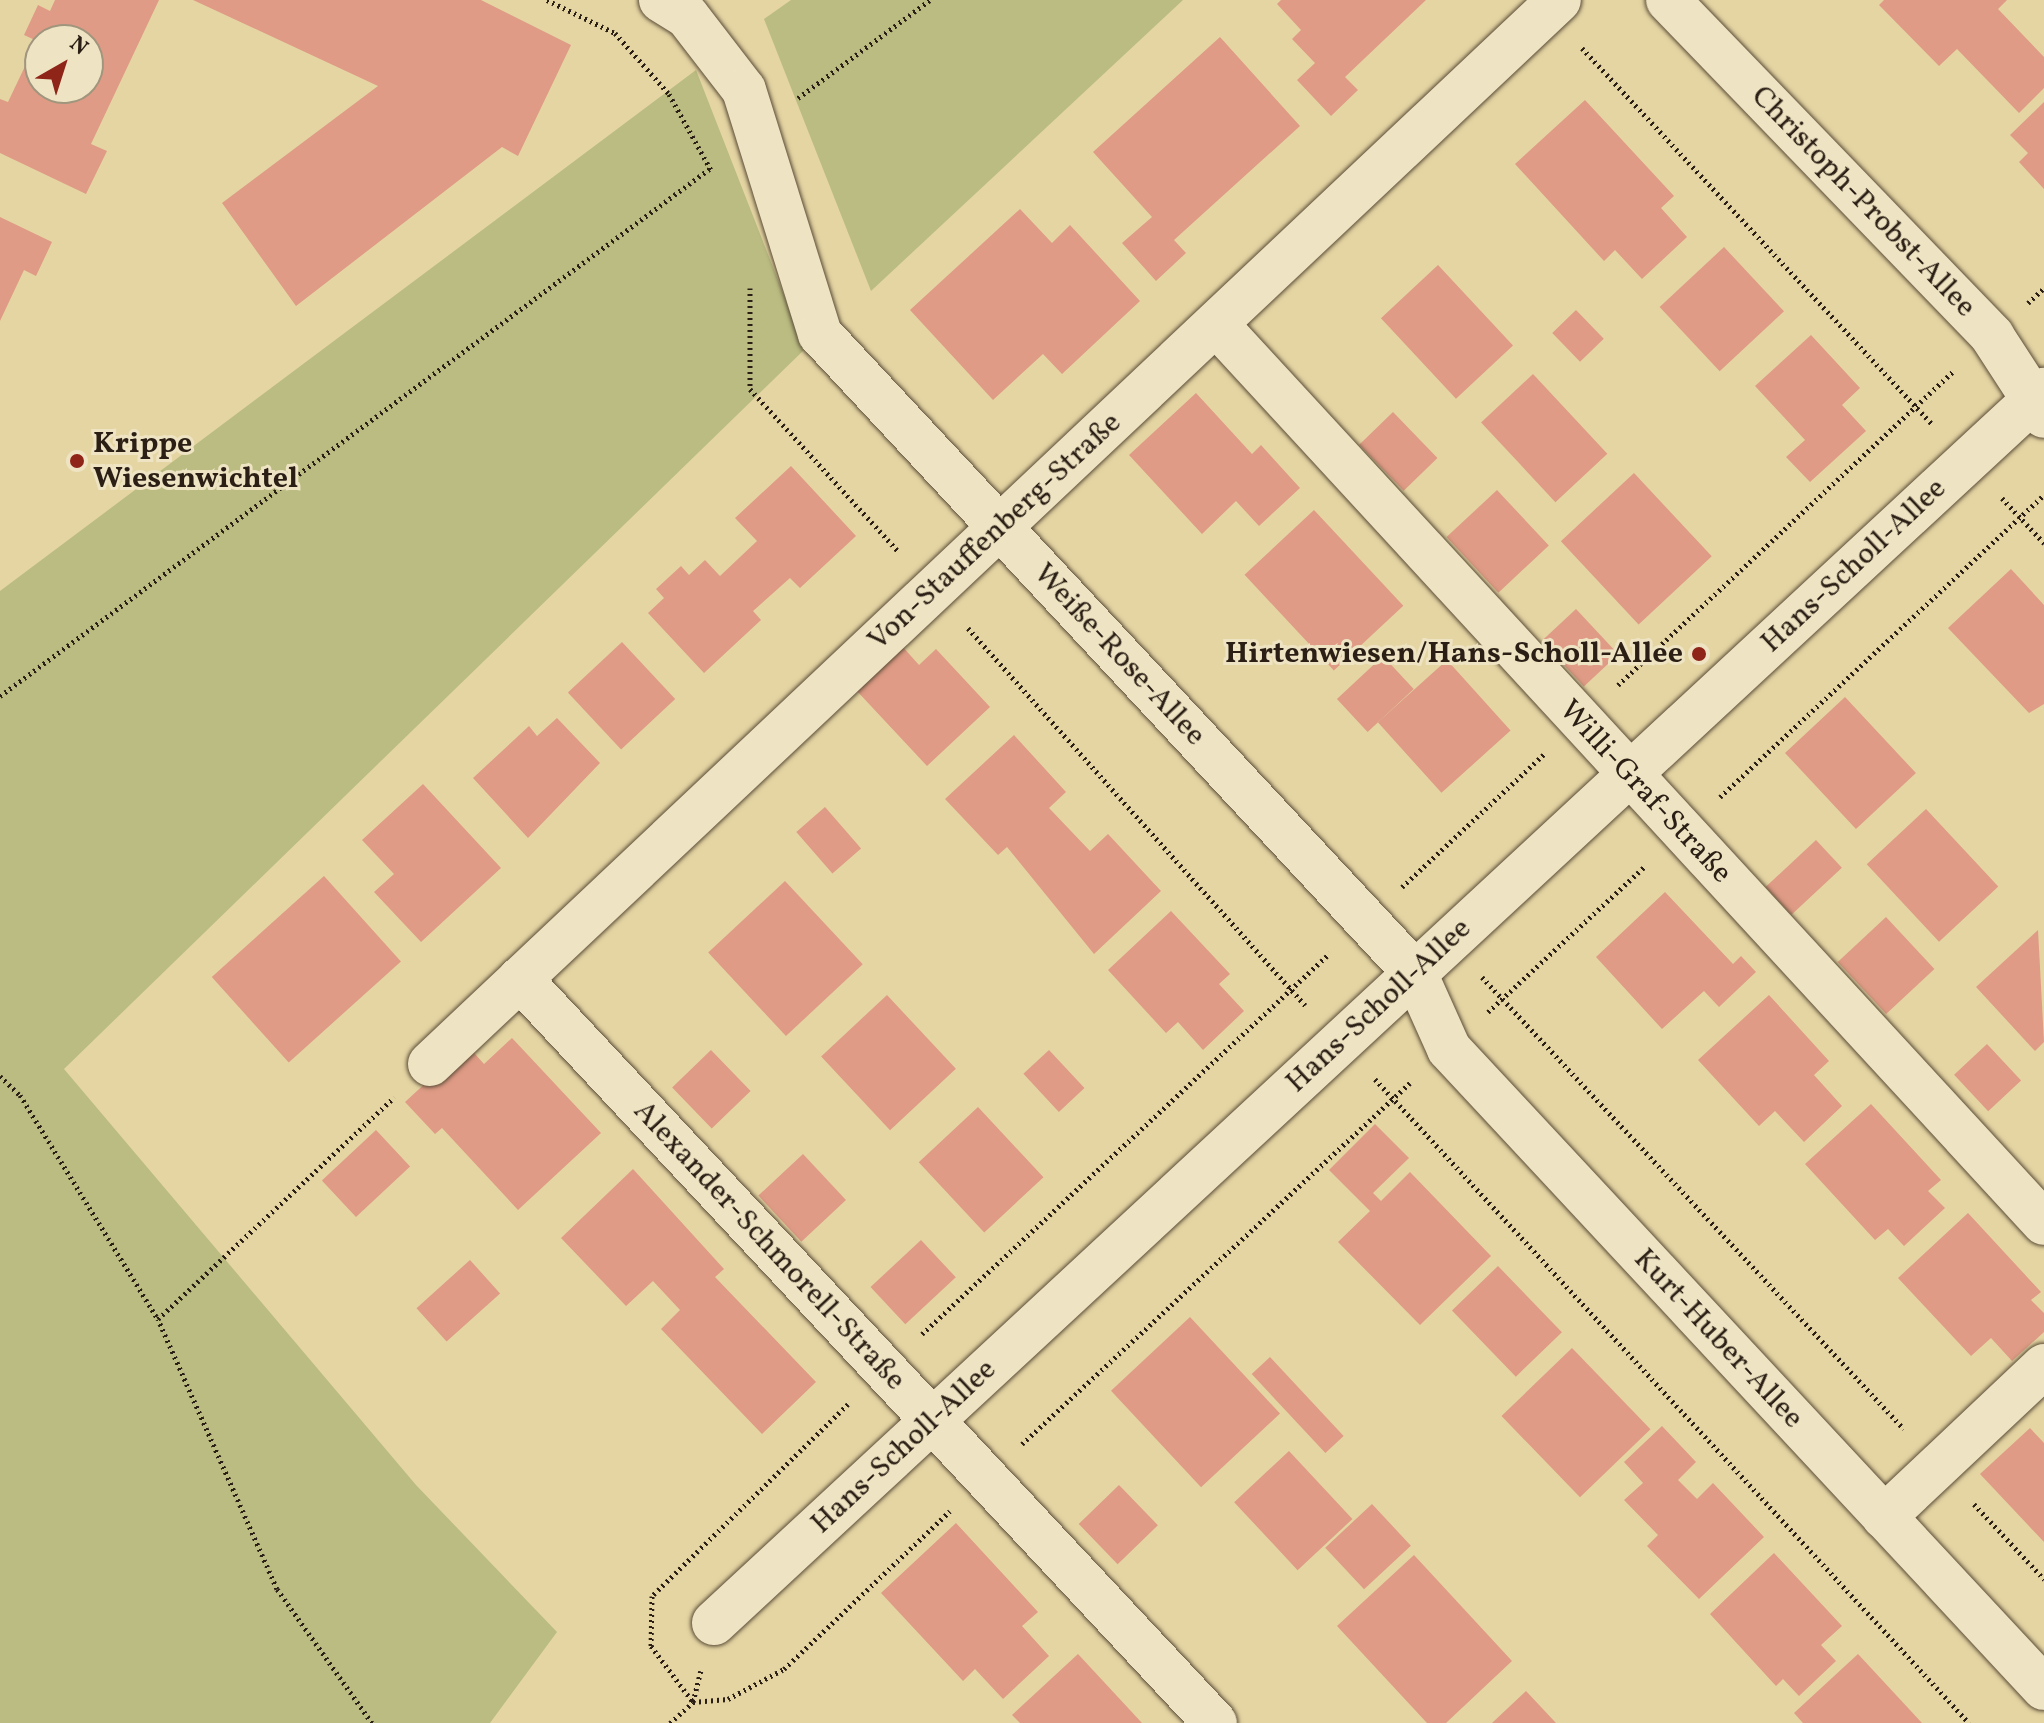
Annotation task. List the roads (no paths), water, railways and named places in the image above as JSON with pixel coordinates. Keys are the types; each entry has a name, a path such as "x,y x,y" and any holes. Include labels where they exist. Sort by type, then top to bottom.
{"street":[{"name":"Weiße-Rose-Allee","path":"661,0 687,16 744,90 820,334 1415,973"},
{"name":"Christoph-Probst-Allee","path":"1668,0 1992,336 2040,402"},
{"name":"Von-Stauffenberg-Straße","path":"430,1064 1554,6"},
{"name":"Willi-Graf-Straße","path":"1216,324 1681,833 2044,1223"},
{"name":"Hans-Scholl-Allee","path":"714,1623 1967,461 2040,402"},
{"name":"Kurt-Huber-Allee","path":"1415,973 1449,1049 2044,1688"},
{"name":"Alexander-Schmorell-Straße","path":"520,979 1215,1723"},
{"path":"1884,1517 2044,1366"}],"place":[{"name":"Krippe Wiesenwichtel","path":"77,461"},
{"name":"Hirtenwiesen/Hans-Scholl-Allee","path":"1699,654"}]}
